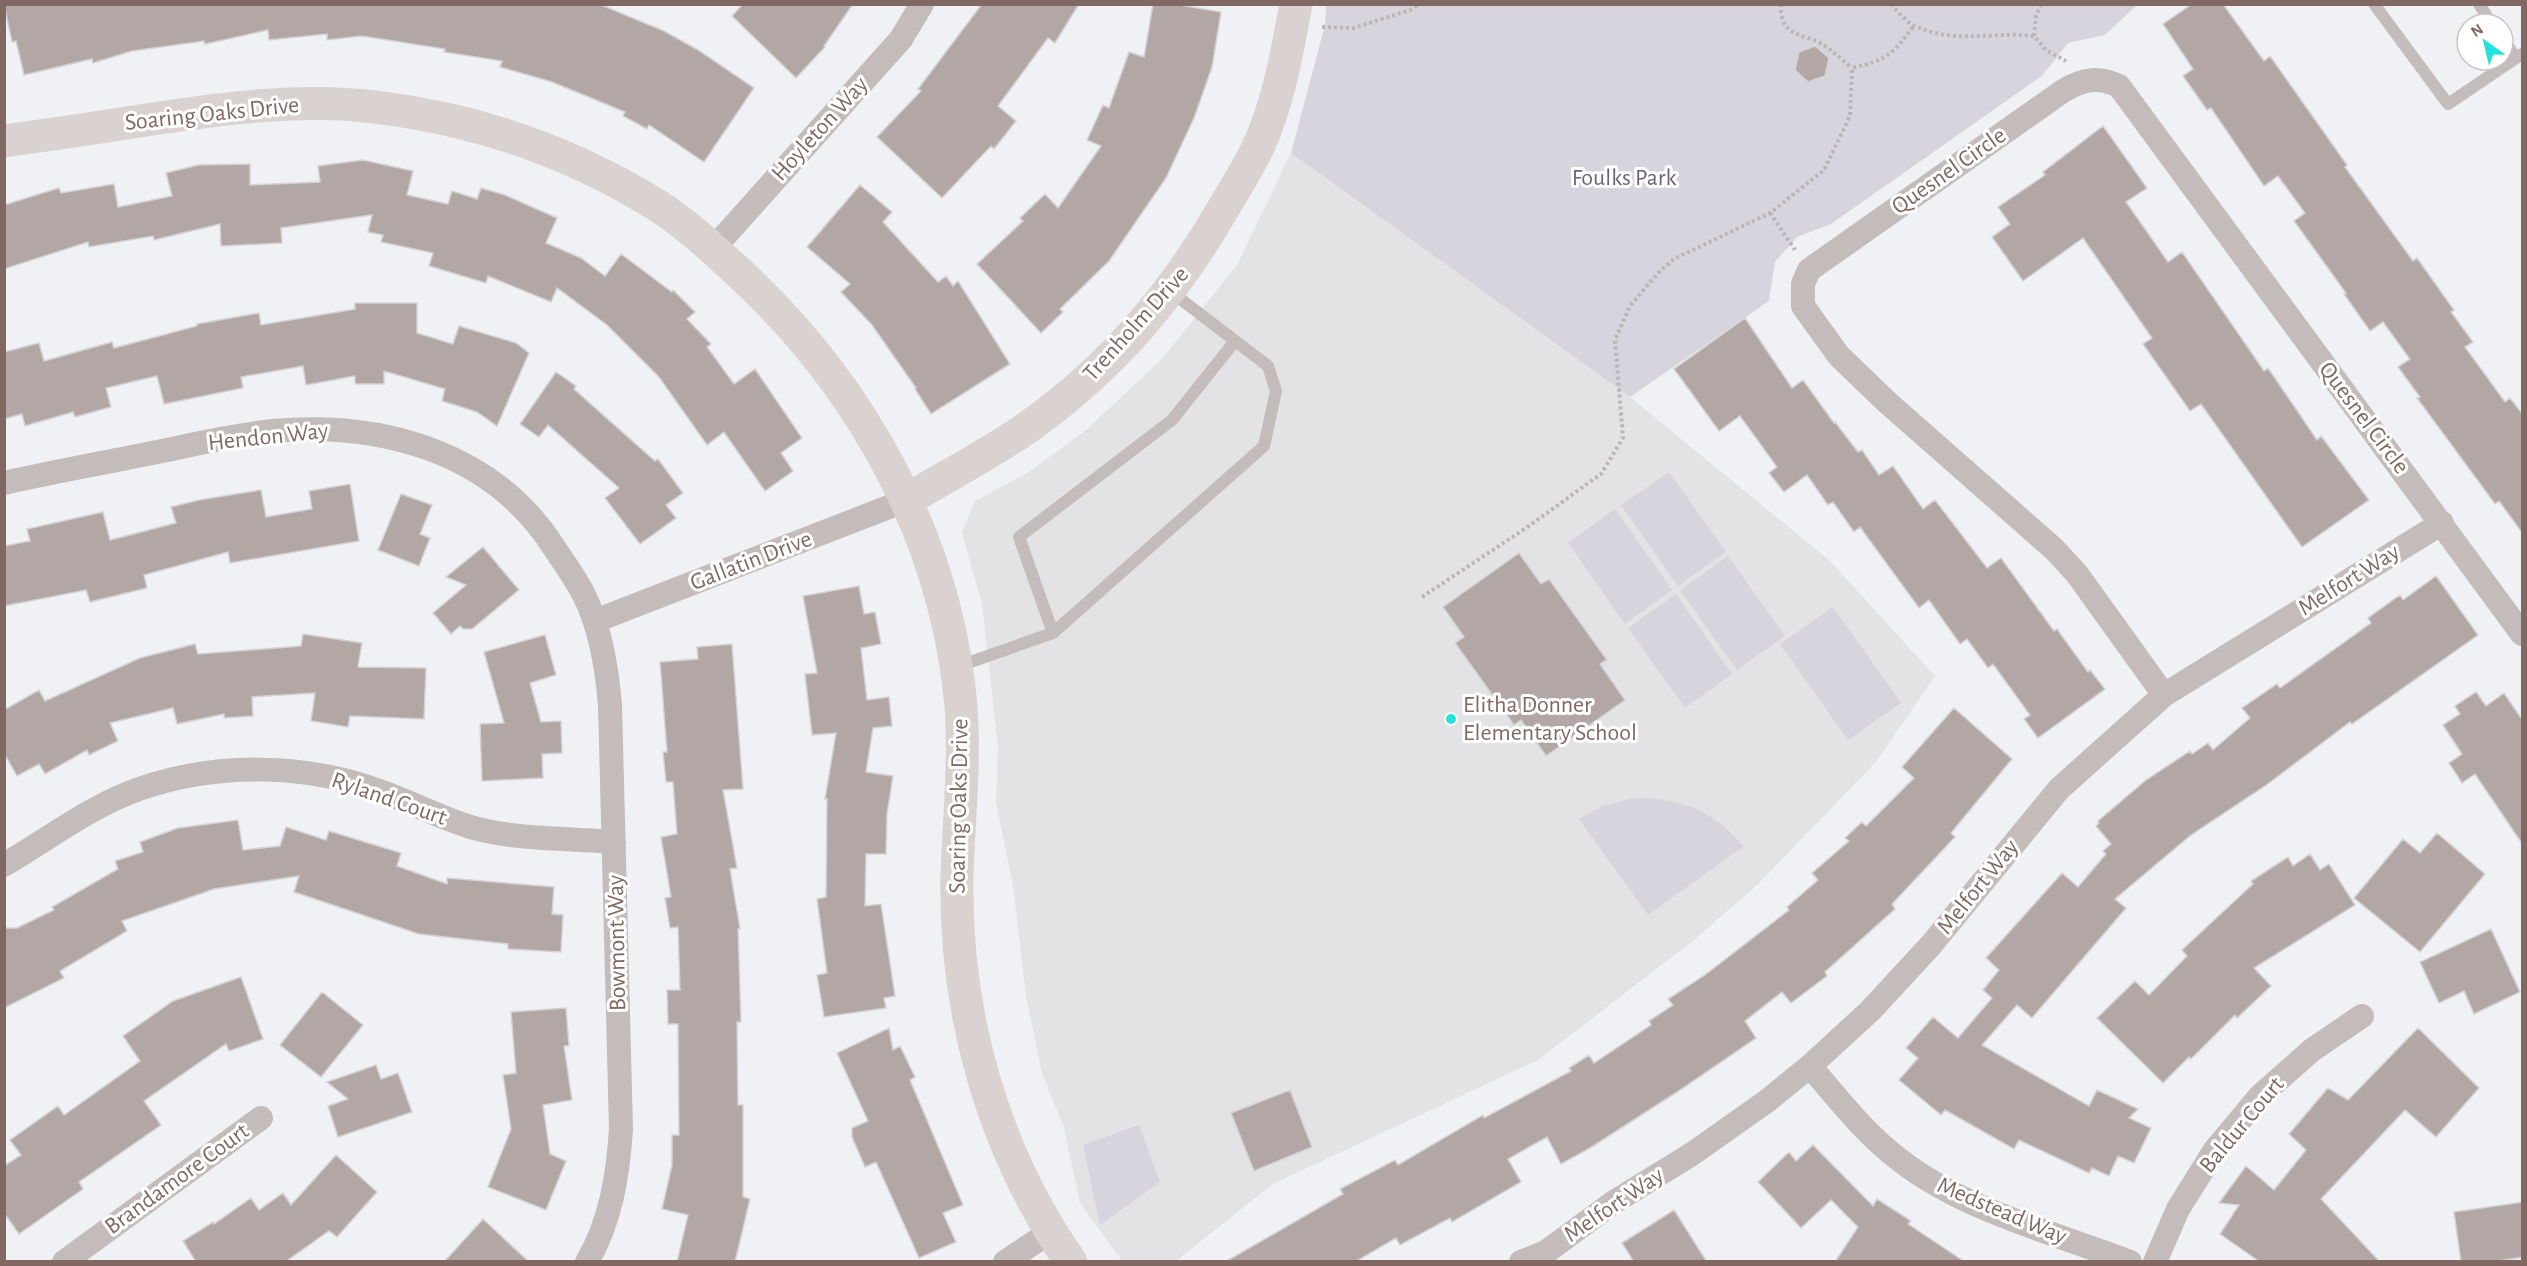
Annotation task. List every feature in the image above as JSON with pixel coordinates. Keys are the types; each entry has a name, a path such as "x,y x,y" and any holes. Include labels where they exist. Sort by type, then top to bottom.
{"street":[{"name":"Hoyleton Way","path":"713,249 901,39 922,4"},
{"name":"Trenholm Drive","path":"907,500 1005,443 1069,395 1112,357 1170,291 1194,258 1259,145 1281,81 1294,15"},
{"name":"Quesnel Circle","path":"1809,270 2078,82 2097,78 2119,86 2523,634"},
{"name":"Soaring Oaks Drive","path":"4,141 235,107 303,103 383,108 473,124 538,145 601,173 660,207 713,249 758,290 805,340 847,394 883,452 907,500 932,567 950,634 960,705 963,774 957,876 959,945 967,1013 983,1079 1009,1151 1063,1253"},
{"path":"1809,270 1803,284 1803,306 1839,356 1888,403 2054,549 2077,574 2164,695"},
{"name":"Hendon Way","path":"4,483 238,436 274,431 342,430 374,433 438,452 468,466 522,506 545,531 584,594 595,621"},
{"name":"Gallatin Drive","path":"595,621 907,500"},
{"name":"Melfort Way","path":"1521,1262 1550,1257 1614,1202 1701,1148 1767,1101 1810,1066 1870,1011 1931,945 2059,789 2164,695 2442,523"},
{"name":"Bowmont Way","path":"587,1262 603,1227 613,1195 619,1162 621,1129 610,705 607,671 595,621"},
{"name":"Ryland Court","path":"4,865 118,798 169,781 230,770 262,770 324,776 385,792 445,819 508,834 614,842"},
{"name":"Baldur Court","path":"2155,1262 2178,1209 2215,1150 2260,1096 2312,1050 2362,1016"},
{"name":"Medstead Way","path":"1810,1066 1875,1138 1900,1161 1928,1180 1985,1208 2130,1262"},
{"name":"Brandamore Court","path":"64,1262 261,1118"},
{"path":"1005,1262 1063,1253"}],"lane":[{"path":"2374,4 2448,105 2519,56"},
{"path":"955,667 1053,633 1264,446 1276,391 1268,366 1170,291"},
{"path":"1053,633 1019,537 1172,420 1235,341"}],"path":[{"path":"1294,15 1354,28 1410,10 1419,4"},
{"path":"1781,4 1785,22 1793,34 1820,43 1852,68"},
{"path":"1891,4 1914,26 1957,37 1977,38 2015,34 2034,36 2046,50 2097,78"},
{"path":"2034,36 2041,4"},
{"path":"1852,68 1878,62 1894,51 1914,26"},
{"path":"1422,597 1526,528 1601,474 1623,438 1615,340 1630,306 1658,273 1674,259 1770,213 1824,170 1850,116 1852,68"},
{"path":"1770,213 1809,270"}],"shaded area":[{"name":"Elitha Donner Elementary School","path":"1291,153 1630,397 1830,561 1935,676 1876,762 1757,885 1694,940 1538,1060 1273,1184 1176,1261 1122,1261 1080,1203 1064,1128 1042,1073 1026,996 1013,885 996,803 998,748 982,604 962,533 975,501 1029,472 1086,430 1162,359 1237,265"}],"green space":[{"name":"Foulks Park","path":"1326,5 2137,5 2105,35 2068,43 2042,76 1831,224 1797,237 1775,262 1769,301 1630,397 1291,153 1325,25"},
{"path":"1669,472 1726,552 1678,586 1621,505"},
{"path":"1615,509 1672,590 1625,624 1568,543"},
{"path":"1728,556 1785,636 1737,670 1680,590"},
{"path":"1676,594 1732,674 1685,708 1628,628"},
{"path":"1833,607 1901,703 1848,740 1780,644"},
{"path":"1634,798 1667,800 1695,808 1720,823 1744,846 1648,915 1579,819 1602,806"},
{"path":"1139,1125 1160,1182 1100,1225 1083,1145"}],"building":[{"path":"4,4 599,4 664,31 698,50 754,88 704,162 649,125 647,129 623,116 625,112 552,82 500,67 502,61 362,36 327,40 327,34 269,40 268,30 205,44 204,41 132,51 93,63 92,59 24,75 16,41 12,42"},
{"path":"743,4 853,4 825,47 796,78 732,16"},
{"path":"982,4 1079,4 1055,43 1048,38 998,106 1016,121 994,149 991,146 942,198 877,137 921,91 918,89"},
{"path":"1153,4 1174,4 1221,12 1212,67 1194,118 1166,178 1109,261 1060,309 1063,312 1041,333 977,264 1023,221 1020,218 1045,194 1058,208 1101,146 1087,140 1103,105 1109,108 1129,52 1144,57"},
{"path":"2192,4 2223,4 2264,61 2270,56 2347,165 2345,167 2413,261 2417,258 2454,310 2451,312 2473,342 2465,347 2505,402 2510,398 2523,415 2523,534 2499,501 2495,504 2417,398 2420,397 2398,367 2410,359 2383,322 2370,331 2344,294 2346,293 2294,221 2305,213 2278,176 2264,186 2211,108 2207,110 2183,76 2193,69 2163,24"},
{"path":"1815,46 1829,58 1825,76 1808,82 1795,70 1799,52"},
{"path":"2103,126 2147,188 2126,202 2168,262 2182,252 2264,371 2268,368 2317,440 2321,436 2369,500 2302,547 2201,404 2190,411 2143,344 2152,338 2083,238 2023,281 1992,237 2010,224 1998,207 2045,175 2043,172"},
{"path":"363,160 413,171 407,195 448,204 452,191 477,199 481,188 505,195 557,218 546,243 581,258 605,276 621,254 672,292 673,290 695,312 687,319 711,344 707,347 734,384 755,369 802,438 781,453 793,471 765,491 724,432 707,445 659,377 607,325 557,288 551,302 488,276 486,283 429,266 433,253 381,242 383,235 368,232 372,215 281,228 282,243 221,246 220,224 154,240 153,236 89,247 88,242 4,269 4,205 59,188 61,193 114,184 118,207 172,196 166,173 198,165 250,164 250,185 320,182 318,166"},
{"path":"860,185 892,212 883,222 938,282 946,276 953,286 958,281 1010,364 931,414 916,388 872,325 841,292 850,284 807,247"},
{"path":"355,303 417,303 417,333 453,344 459,326 516,343 529,353 497,426 477,412 442,401 445,389 384,371 384,384 355,384 355,376 306,385 303,366 241,377 243,388 164,404 157,376 106,388 111,407 75,417 73,412 25,426 22,414 4,419 4,352 39,343 44,361 112,342 114,348 197,326 197,324 259,313 261,325 355,309"},
{"path":"1745,318 1792,388 1803,380 1834,423 1858,452 1862,450 1879,475 1893,466 1923,509 1935,500 1987,568 2001,558 2054,631 2057,629 2088,672 2090,670 2105,689 2038,738 2024,719 2030,715 1993,664 1988,668 1967,639 1960,644 1929,600 1919,608 1860,527 1854,532 1833,502 1828,505 1807,475 1784,492 1769,473 1777,467 1740,416 1719,431 1674,369"},
{"path":"556,372 576,386 574,389 655,461 658,459 683,493 666,505 676,518 640,544 605,498 619,488 548,425 539,437 520,424"},
{"path":"350,484 359,541 230,563 228,552 144,575 147,588 90,602 86,590 4,606 4,546 30,541 27,529 103,512 110,540 176,523 171,507 199,500 261,490 266,517 312,509 309,491"},
{"path":"401,494 432,505 420,534 430,538 419,566 378,550"},
{"path":"483,547 519,590 472,629 463,629 460,626 451,634 433,613 466,585 446,577"},
{"path":"1519,553 1541,584 1549,579 1607,660 1600,664 1625,700 1546,756 1521,720 1514,725 1455,643 1464,637 1443,607"},
{"path":"2436,576 2478,635 2352,724 2350,722 2265,786 2191,835 2115,899 2126,908 2032,1018 2017,1005 1982,1045 2089,1106 2097,1090 2138,1109 2129,1118 2151,1128 2134,1163 2118,1156 2109,1176 2092,1168 2089,1173 2019,1140 2014,1149 1945,1110 1941,1115 1899,1080 1918,1058 1906,1048 1933,1017 1958,1038 1992,998 1983,990 1999,970 1986,958 2062,873 2078,887 2106,854 2103,851 2111,844 2096,826 2098,821 2146,780 2190,751 2192,754 2208,743 2213,750 2250,718 2242,708 2277,684 2280,688 2371,623 2368,618 2400,595 2403,600"},
{"path":"859,586 864,614 875,612 881,644 861,648 867,700 889,697 892,726 873,728 866,772 893,776 887,814 886,854 866,854 865,906 881,904 895,996 884,998 886,1008 824,1017 817,975 827,973 817,899 826,897 827,799 825,799 836,733 812,735 805,674 817,673 803,596"},
{"path":"303,634 362,643 358,667 426,668 424,719 350,716 348,727 311,721 315,693 252,697 253,716 224,718 224,714 177,724 173,708 110,723 118,741 89,755 87,750 45,774 39,764 17,776 4,753 4,710 39,690 45,701 140,658 195,644 198,654 301,646"},
{"path":"545,635 556,675 530,683 541,722 561,721 562,753 542,754 543,778 482,781 480,724 504,723 484,652"},
{"path":"732,644 743,789 723,790 737,868 730,869 740,929 738,929 741,1022 737,1022 738,1105 743,1105 743,1197 750,1199 735,1262 677,1262 688,1215 662,1209 672,1165 672,1135 679,1135 678,1024 668,1024 667,990 680,990 678,927 670,928 665,898 671,897 661,837 677,834 673,782 666,782 663,752 667,752 660,662 698,659 697,647"},
{"path":"2476,692 2486,706 2504,693 2523,721 2523,845 2475,774 2462,783 2449,763 2462,754 2443,725 2460,714 2455,706"},
{"path":"1954,708 2012,759 1951,833 1955,837 1892,904 1895,909 1825,972 1827,976 1791,1003 1782,992 1745,1021 1756,1038 1677,1092 1561,1164 1547,1137 1508,1159 1521,1182 1452,1222 1450,1218 1400,1245 1396,1238 1355,1262 1225,1262 1343,1194 1340,1189 1395,1160 1398,1165 1483,1115 1484,1118 1571,1071 1569,1068 1589,1055 1594,1063 1651,1025 1649,1021 1673,1005 1668,999 1705,975 1789,910 1787,907 1818,880 1812,873 1849,841 1845,838 1862,822 1866,826 1914,778 1902,767"},
{"path":"238,820 243,850 280,846 286,827 326,840 329,831 401,853 397,866 447,884 447,878 554,887 552,914 563,915 561,952 508,949 508,944 419,934 294,892 299,876 214,889 122,921 127,931 60,971 64,978 4,1008 4,928 17,928 54,910 52,907 118,869 115,861 143,852 140,842 178,828"},
{"path":"2437,833 2485,874 2420,952 2354,898 2403,839 2420,853"},
{"path":"2310,854 2320,870 2329,864 2355,905 2254,968 2271,986 2237,1018 2235,1015 2163,1083 2097,1018 2135,981 2149,995 2187,956 2182,950 2253,884 2251,881 2288,857 2293,866"},
{"path":"2491,929 2520,992 2474,1014 2464,991 2439,1003 2420,962"},
{"path":"241,977 263,1039 229,1051 226,1044 144,1101 161,1125 79,1182 83,1189 19,1234 4,1213 4,1166 21,1155 10,1140 58,1106 64,1115 140,1061 123,1036 173,1001"},
{"path":"322,992 363,1025 321,1077 280,1045"},
{"path":"566,1008 569,1046 564,1046 572,1100 543,1105 550,1154 566,1161 546,1210 488,1187 511,1129 503,1075 516,1073 511,1012"},
{"path":"889,1028 893,1050 900,1046 915,1077 910,1080 963,1205 943,1213 956,1242 919,1258 876,1162 865,1167 852,1137 852,1128 868,1121 837,1053"},
{"path":"2418,1028 2479,1088 2436,1137 2405,1110 2321,1199 2380,1262 2260,1262 2220,1234 2239,1205 2219,1203 2246,1166 2274,1190 2306,1150 2289,1134 2328,1088 2348,1100"},
{"path":"376,1065 381,1079 398,1073 412,1112 338,1137 328,1106 348,1099 327,1082"},
{"path":"1290,1090 1312,1147 1254,1171 1231,1113"},
{"path":"1813,1145 1873,1206 1877,1199 1911,1221 1908,1224 1965,1262 1835,1262 1858,1227 1831,1200 1801,1228 1758,1182 1789,1152 1796,1161"},
{"path":"336,1155 377,1192 337,1237 329,1231 285,1262 196,1262 183,1241 213,1222 214,1224 251,1198 259,1210 283,1193 291,1205"},
{"path":"2523,1202 2523,1257 2492,1262 2461,1262 2454,1212"},
{"path":"1674,1210 1707,1262 1634,1262 1622,1243"},
{"path":"483,1219 529,1262 444,1262"}],"place":[{"name":"Elitha Donner Elementary School","path":"1451,719"}]}
